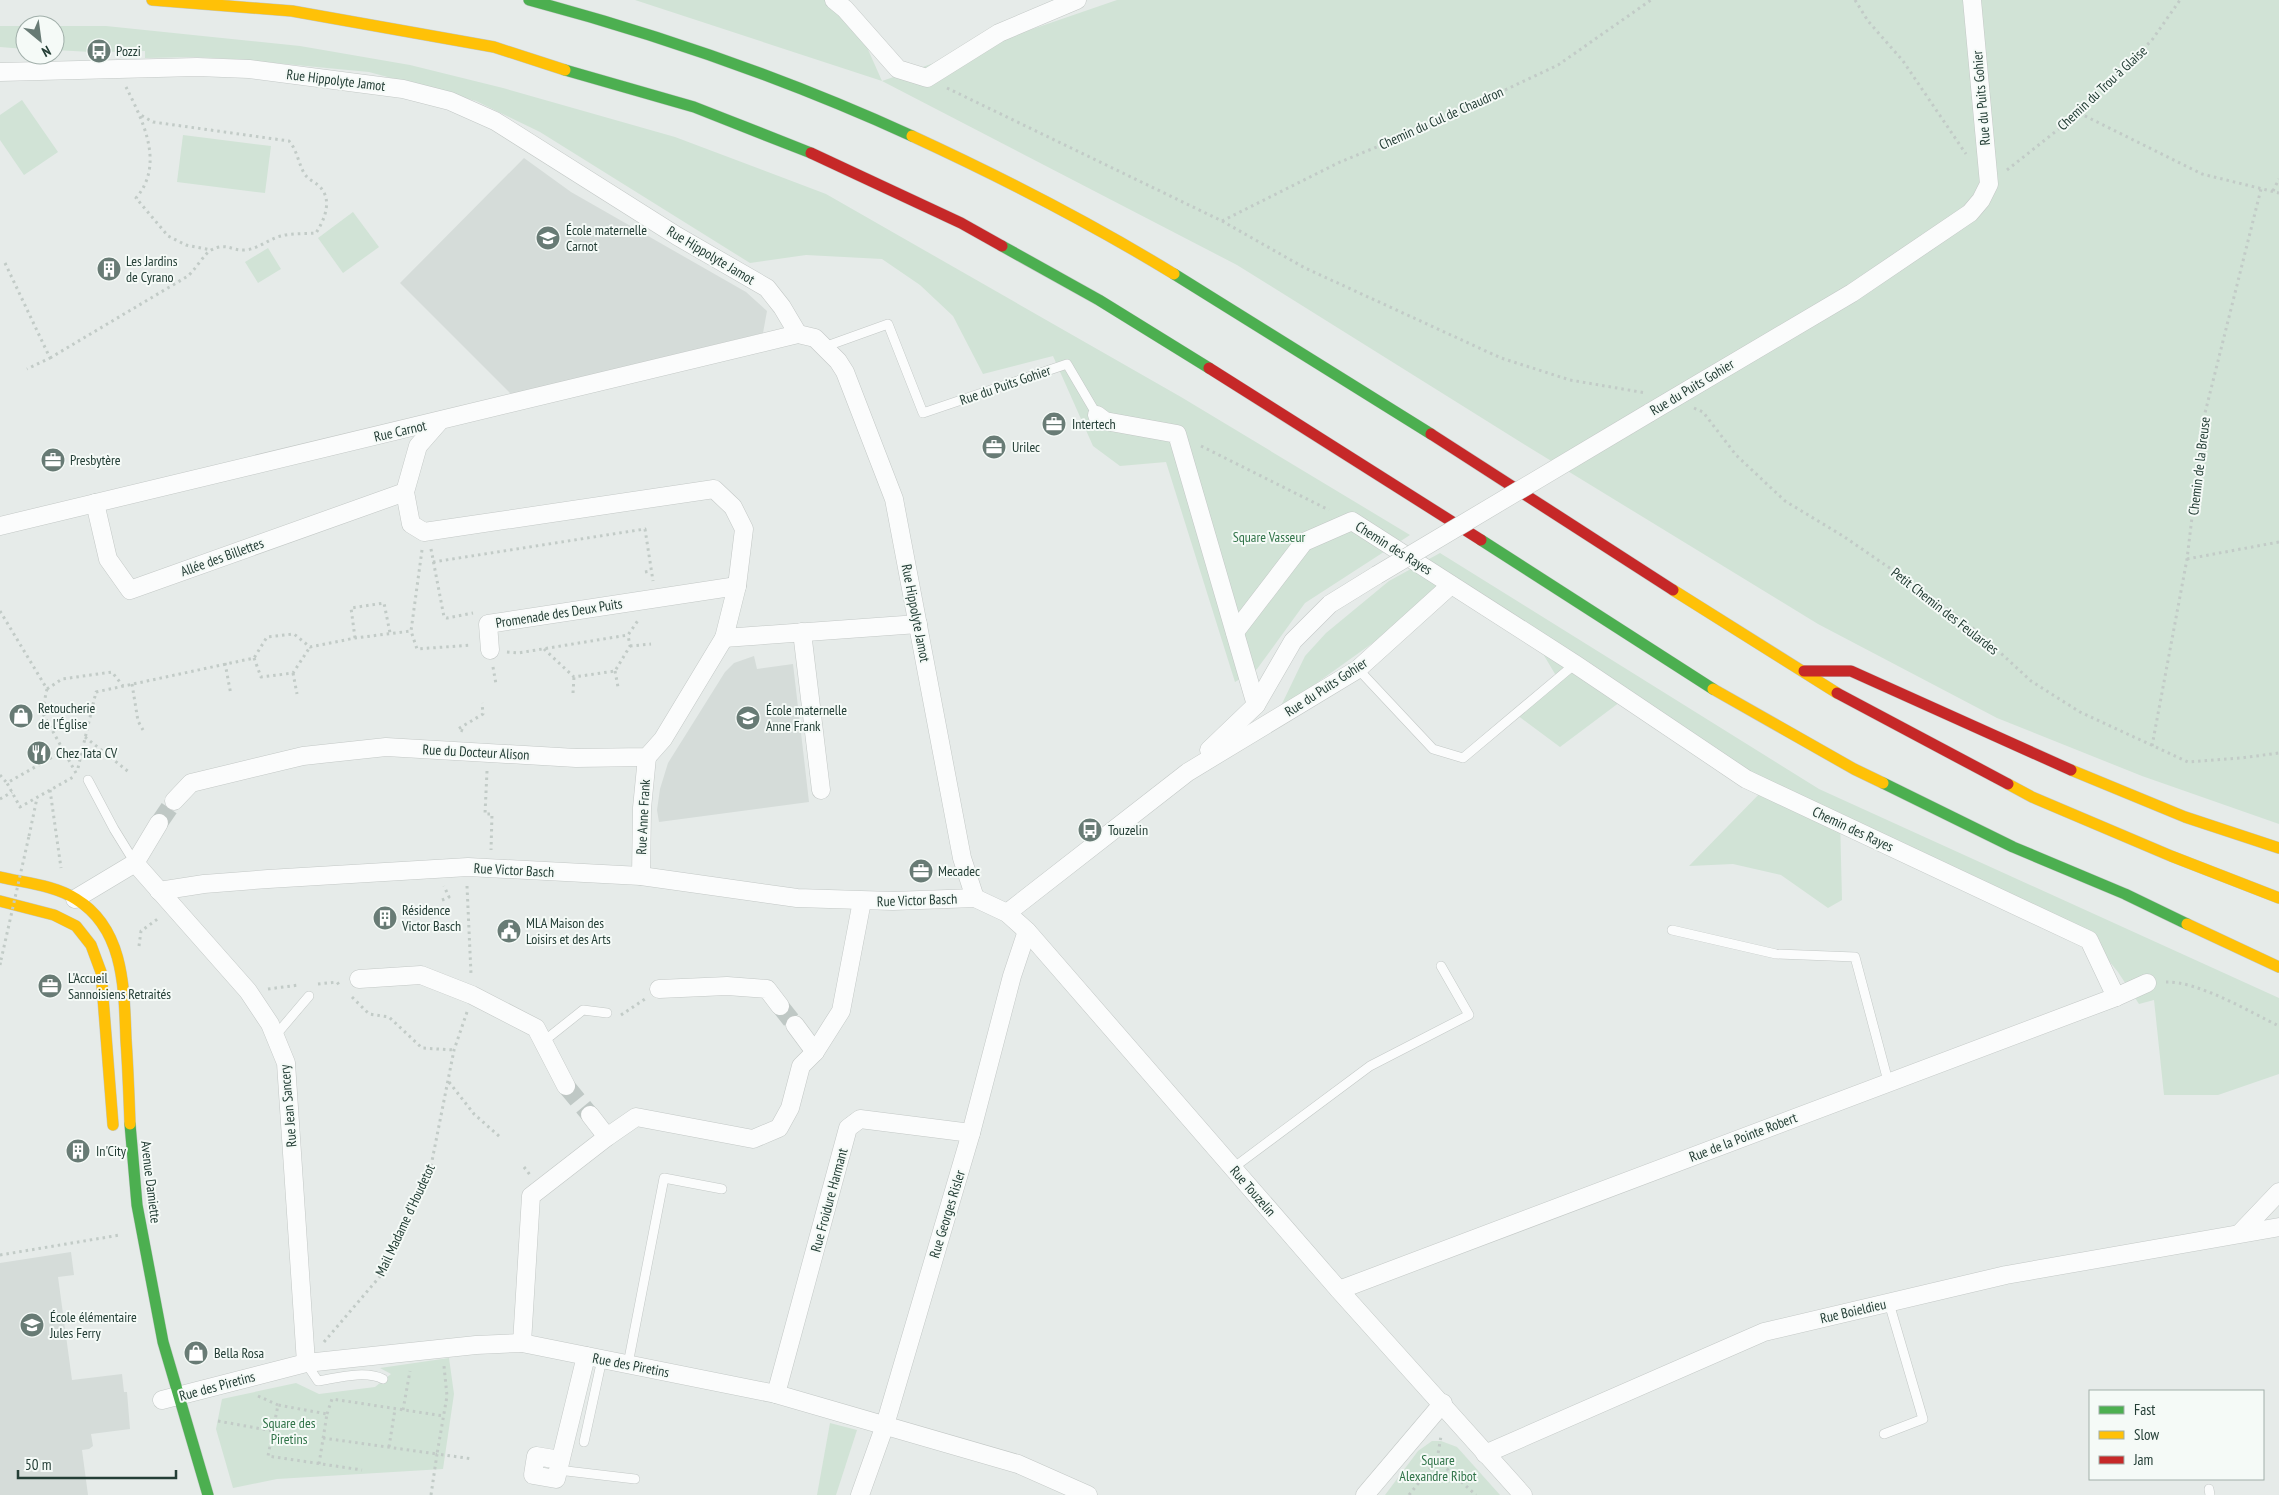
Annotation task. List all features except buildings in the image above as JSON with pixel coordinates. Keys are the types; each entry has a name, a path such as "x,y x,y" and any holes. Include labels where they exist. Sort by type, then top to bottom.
{"main road":[{"path":"152,0 292,11 494,47 552,66 694,106 830,160 961,223 1099,300 1373,470 1698,680 1854,769 2013,847 2125,894 2279,967"},
{"path":"529,0 606,21 714,55 853,109 984,169 1139,253 1404,416 1620,557 1847,699 2032,797 2171,856 2279,898"},
{"path":"1804,671 1851,671 2044,759 2185,817 2279,848"},
{"name":"Avenue Damiette","path":"0,876 70,896 85,906 99,921 118,958 123,980 130,1149 153,1292 166,1398 208,1495"},
{"path":"2125,894 2224,929"},
{"path":"0,901 54,915 76,926 91,945 101,972 114,1138"}],"street":[{"path":"834,0 845,9 898,69 927,78 999,33 1077,0"},
{"name":"Rue du Puits Gohier","path":"1007,913 1188,772 1256,705 1293,641 1330,604 1852,293 1970,212 1981,200 1988,177 1972,0"},
{"name":"Rue Hippolyte Jamot","path":"0,72 117,69 248,69 403,89 450,101 495,121 677,236 766,288 782,307 798,334 815,338 845,372 894,499 962,858 975,898"},
{"name":"Rue Carnot","path":"1,526 798,334"},
{"name":"Rue du Puits Gohier","path":"1097,415 1105,420 1177,434"},
{"path":"439,422 418,446 405,492 411,524 426,532 714,489 733,507 744,530 737,586 724,638 663,739 647,757"},
{"path":"1177,434 1256,705"},
{"name":"Allée des Billettes","path":"95,503 108,559 130,590 405,492"},
{"name":"Chemin des Rayes","path":"1235,632 1304,542 1352,521 1575,664 1746,779 2090,940 2116,997"},
{"name":"Rue du Puits Gohier","path":"1188,772 1358,669 1451,584"},
{"name":"Promenade des Deux Puits","path":"490,650 488,624 737,586"},
{"path":"724,638 918,624"},
{"path":"802,632 820,790"},
{"name":"Rue du Docteur Alison","path":"174,801 191,783 304,756 386,747 576,758 647,757"},
{"name":"Rue Anne Frank","path":"641,876 642,808 647,757"},
{"path":"70,896 135,863 159,823"},
{"path":"135,863 159,891"},
{"name":"Rue Victor Basch","path":"159,891 204,884 268,879 468,867 641,876 796,898 862,901 975,898"},
{"name":"Rue Jean Sancery","path":"159,891 248,991 270,1024 286,1063 306,1363"},
{"name":"Rue Touzelin","path":"975,898 1007,913 1027,931 1339,1290 1443,1403 1485,1454 1523,1495"},
{"path":"522,1343 531,1196 636,1117 753,1139 779,1128 790,1108 801,1066 815,1052 841,1011 862,901"},
{"name":"Rue Georges Risler","path":"860,1495 885,1425 971,1133 1012,976 1027,931"},
{"path":"359,979 421,975 472,995 536,1028 566,1086"},
{"name":"Rue de la Pointe Robert","path":"1339,1290 1888,1081 2116,997 2147,983"},
{"path":"659,989 727,986 767,989 780,1006"},
{"path":"795,1025 815,1052"},
{"path":"590,1115 607,1137"},
{"name":"Rue Froidure Harmant","path":"776,1394 848,1128 860,1118 971,1133"},
{"path":"2240,1233 2279,1192"},
{"name":"Rue Boieldieu","path":"1485,1454 1764,1332 2006,1275 2279,1227"},
{"name":"Rue des Piretins","path":"166,1398 306,1363 476,1345 522,1343 776,1394 1018,1464 1088,1495"},
{"path":"559,1465 594,1357"},
{"path":"1365,1495 1443,1403"}],"lane":[{"name":"Rue du Puits Gohier","path":"824,347 888,324 923,413 1067,364 1097,415"},
{"path":"1358,669 1433,749 1462,758 1575,664"},
{"path":"88,780 114,829 135,863"},
{"path":"1672,930 1776,954 1855,957 1888,1081"},
{"path":"1233,1168 1370,1066 1469,1015 1441,966"},
{"path":"275,1036 309,996"},
{"path":"544,1041 583,1010 607,1013"},
{"path":"628,1364 664,1178 722,1189"},
{"path":"1884,1434 1923,1419 1889,1303"},
{"path":"584,1442 594,1357"},
{"path":"306,1363 318,1381 357,1376 377,1376 383,1379"},
{"path":"559,1465 635,1479"}],"path":[{"name":"Chemin du Cul de Chaudron","path":"1222,221 1340,162 1433,124 1558,65 1651,0"},
{"path":"1855,0 1868,21 1903,61 1964,152 1976,167 1988,177"},
{"name":"Chemin du Trou à Glaise","path":"1988,177 2080,113 2152,40 2180,0"},
{"path":"117,69 146,129 151,167 142,191 136,198 168,236 186,245 212,250"},
{"name":"Petit Chemin des Feulardes","path":"927,78 1222,221 1305,268 1501,358 1570,380 1673,398 1702,412 1736,455 1785,501 1843,536 1929,595 1979,633 2031,681 2080,712 2188,762 2241,758 2279,752"},
{"path":"2080,113 2202,174 2279,193"},
{"path":"27,369 50,358 188,276 198,266 205,254 212,250 228,246 244,250 264,245 280,236 316,233 324,221 326,196 322,188 304,174 293,146 289,141 153,122 140,114"},
{"path":"2273,192 2279,179"},
{"name":"Chemin de la Breuse","path":"2152,746 2187,558 2204,417 2210,386 2261,189"},
{"path":"6,263 50,358"},
{"path":"1177,434 1352,521"},
{"path":"433,562 645,528 655,598"},
{"path":"426,532 444,617 481,612 488,624"},
{"path":"0,775 7,783 20,807 77,775 96,692 254,658 267,637 294,634 310,646 411,631 426,532"},
{"path":"2187,558 2279,542"},
{"path":"645,572 651,571"},
{"name":"Promenade des Deux Puits","path":"411,631 417,650 472,645 490,650 518,653 628,635 655,598"},
{"path":"355,638 351,608 384,603 390,633"},
{"path":"0,611 47,689 42,712 77,775"},
{"path":"618,686 615,671 630,646 628,635"},
{"path":"630,646 651,644"},
{"path":"297,694 293,673 310,646"},
{"path":"544,649 574,677"},
{"path":"254,658 261,677 293,673"},
{"path":"225,663 231,695"},
{"path":"574,677 615,671"},
{"path":"47,689 62,679 112,672 122,686"},
{"path":"573,693 574,677"},
{"path":"132,684 138,720 143,730"},
{"path":"465,732 458,730 483,714 482,703"},
{"path":"85,737 130,773"},
{"path":"7,783 63,751"},
{"path":"488,753 485,814 492,814 491,868"},
{"path":"50,790 70,896"},
{"path":"0,799 12,792"},
{"path":"0,965 38,797"},
{"name":"Mail Madame d'Houdetot","path":"306,1363 382,1274 430,1171 454,1050 472,995 468,867"},
{"path":"118,958 138,948 141,932 173,907"},
{"path":"309,984 337,982 343,989"},
{"path":"2147,983 2174,982 2200,989 2279,1026"},
{"path":"248,991 300,985"},
{"path":"350,995 369,1014 389,1017 422,1048 454,1050"},
{"path":"449,1082 474,1114 500,1137"},
{"path":"0,1255 127,1234"},
{"path":"431,1495 447,1396 444,1359"},
{"path":"403,1410 411,1364"},
{"path":"251,1393 278,1405 327,1414"},
{"path":"318,1464 327,1414 332,1399 444,1416"},
{"path":"278,1405 268,1456 362,1470"},
{"path":"389,1447 395,1409"},
{"path":"218,1421 273,1431"},
{"path":"323,1438 473,1459"},
{"path":"1409,1495 1437,1460 1476,1495"}],"shaded area":[{"name":"École maternelle Carnot","path":"524,158 571,192 746,292 767,311 763,333 511,394 400,283"},
{"name":"École maternelle Anne Frank","path":"754,656 757,669 793,664 809,802 659,822 657,810 660,789 668,763 725,672 734,663"},
{"name":"École élémentaire Jules Ferry","path":"71,1252 74,1275 58,1277 72,1380 122,1374 124,1392 127,1392 130,1429 91,1434 93,1446 82,1450 88,1495 0,1495 0,1263"}],"green space":[{"path":"635,0 846,0 882,81"},
{"path":"1117,0 2279,0 2279,824 2142,776 1997,718 1818,624 1535,451 1237,265 882,81"},
{"path":"0,26 15,26 15,48 0,47"},
{"name":"Square Vasseur","path":"65,26 106,26 300,46 410,65 503,88 675,137 826,194 1181,397 1410,535 1305,603 1257,669 1235,682 1166,462 1120,466 1093,446 1053,356 983,374 953,316 920,285 882,259 806,255 750,263 540,132 476,101 369,72 233,59 193,57 145,58 145,51 103,52 103,47 91,47 91,52 65,51"},
{"path":"22,100 58,152 24,175 0,140 0,115"},
{"path":"183,135 271,146 265,193 177,182"},
{"path":"353,212 379,247 343,273 318,238"},
{"path":"268,248 281,269 258,283 245,262"},
{"path":"1440,553 1819,789 2279,998 2279,1074 2218,1095 2164,1095 2154,1000 2139,1004 2118,972 2100,950 1840,818 1842,900 1828,908 1781,875 1733,864 1689,866 1766,787 1620,702 1560,747 1517,715 1558,679 1536,642 1444,592 1279,710 1305,656 1326,633 1389,581"},
{"name":"Square des Piretins","path":"449,1358 454,1394 443,1469 277,1479 233,1488 216,1429 222,1399 296,1383 319,1394 375,1387 391,1374 380,1368"},
{"path":"830,1423 857,1430 836,1495 817,1495"},
{"name":"Square Alexandre Ribot","path":"1432,1441 1441,1441 1457,1447 1500,1495 1385,1495 1418,1451"}],"tunnel":[{"path":"159,823 174,801"},
{"path":"780,1006 795,1025"},
{"path":"566,1086 590,1115"}],"traffic: fast":[{"path":"529,0 675,43 771,77 912,136"},
{"path":"565,70 694,107 811,153"},
{"path":"1002,246 1099,300 1209,368"},
{"path":"1174,274 1431,434"},
{"path":"1481,540 1713,689"},
{"path":"1883,783 2013,847 2125,894 2187,924"},
{"path":"130,1124 137,1205 163,1342 208,1495"}],"traffic: slow":[{"path":"152,0 292,11 494,47 565,70"},
{"path":"912,136 1044,201 1110,236 1174,274"},
{"path":"1673,590 1837,693"},
{"path":"1713,689 1854,769 1883,783"},
{"path":"2071,770 2185,817 2279,848"},
{"path":"2008,784 2032,797 2171,856 2279,898"},
{"path":"0,877 49,887 76,899 92,912 104,927 113,944 119,962 124,1001 130,1124"},
{"path":"0,901 54,915 76,926 91,945 101,972 113,1125"},
{"path":"2187,924 2279,967"}],"traffic: jam":[{"path":"811,153 961,223 1002,246"},
{"path":"1209,368 1481,540"},
{"path":"1431,434 1673,590"},
{"path":"1804,671 1851,671 2071,770"},
{"path":"1837,693 2008,784"}],"place":[{"name":"Pozzi","path":"99,51"},
{"name":"École maternelle Carnot","path":"548,238"},
{"name":"Les Jardins de Cyrano","path":"109,269"},
{"name":"Intertech","path":"1054,424"},
{"name":"Urilec","path":"994,447"},
{"name":"Presbytère","path":"53,460"},
{"name":"Retoucherie de l'Église","path":"21,716"},
{"name":"École maternelle Anne Frank","path":"748,718"},
{"name":"Chez Tata CV","path":"39,753"},
{"name":"Touzelin","path":"1090,830"},
{"name":"Mecadec","path":"921,871"},
{"name":"Résidence Victor Basch","path":"385,918"},
{"name":"MLA Maison des Loisirs et des Arts","path":"509,931"},
{"name":"L'Accueil Sannoisiens Retraités","path":"50,986"},
{"name":"In'City","path":"78,1151"},
{"name":"École élémentaire Jules Ferry","path":"32,1325"},
{"name":"Bella Rosa","path":"196,1353"}]}
